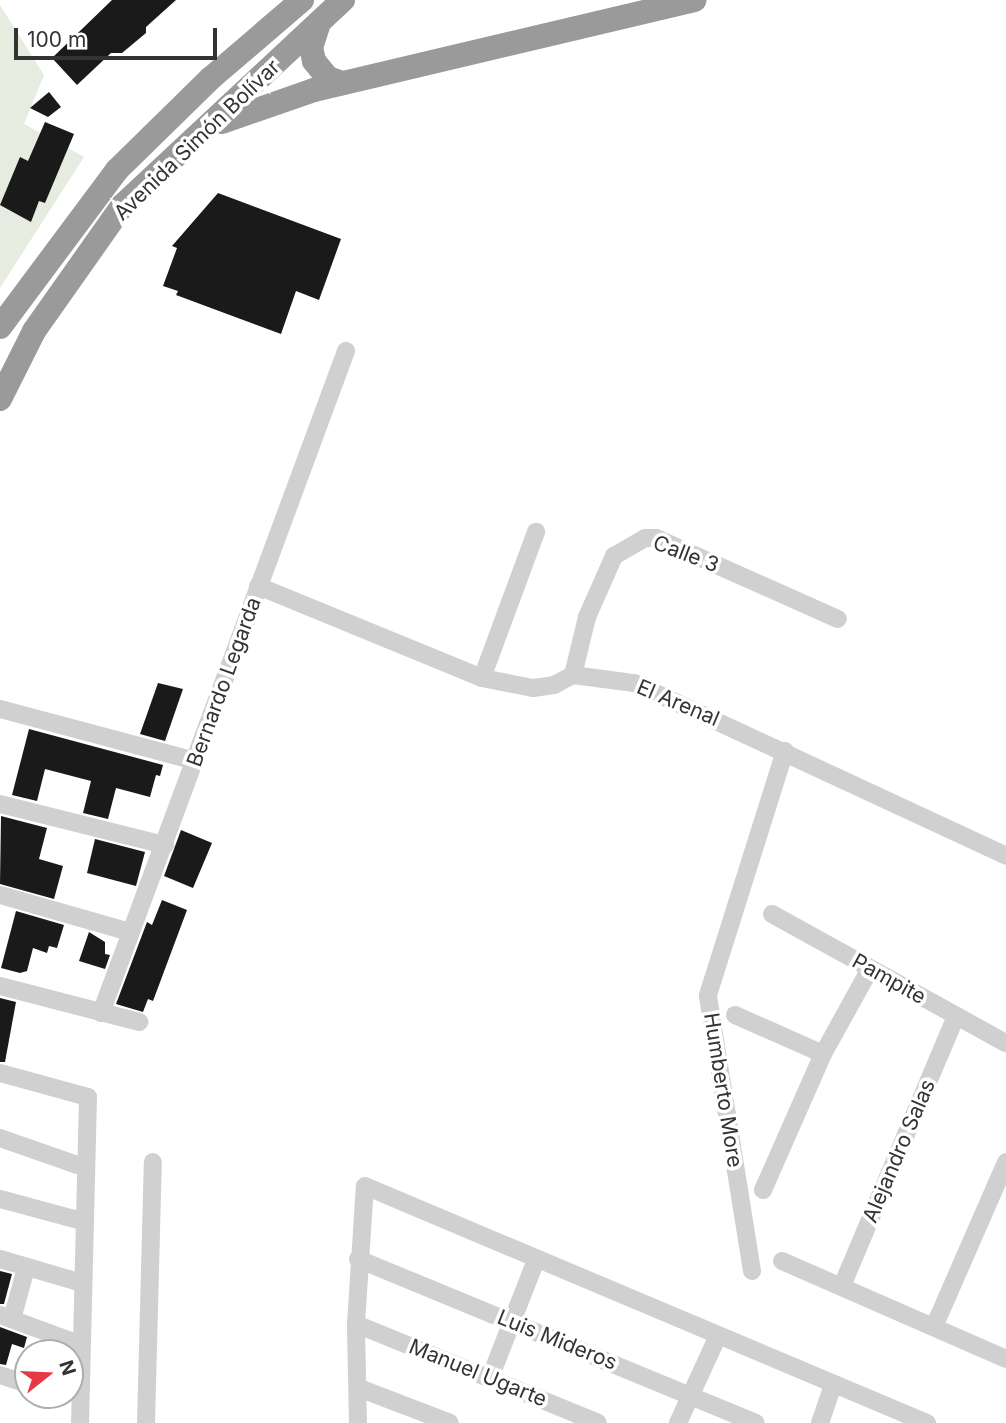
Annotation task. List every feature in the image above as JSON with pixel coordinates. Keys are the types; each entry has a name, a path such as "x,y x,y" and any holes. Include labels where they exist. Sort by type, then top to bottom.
{"highway":[{"name":"Avenida Simón Bolívar","path":"0,327 117,170 211,78 302,0"},
{"name":"Avenida Simón Bolívar","path":"0,399 34,331 124,205 343,0"},
{"path":"201,131 245,111 342,83 695,0"},
{"path":"318,26 311,47 314,61 328,78 342,83"}],"street":[{"name":"Bernardo Legarda","path":"101,1013 346,351"},
{"path":"482,678 536,532"},
{"name":"Calle 3","path":"573,675 587,617 614,556 645,538 656,538 838,619"},
{"name":"El Arenal","path":"258,586 482,678 533,688 554,685 573,675 634,683 1006,856"},
{"path":"0,709 196,761"},
{"name":"Humberto More","path":"752,1271 708,995 785,751"},
{"path":"0,804 165,845"},
{"path":"0,895 130,932"},
{"name":"Pampite","path":"772,914 1006,1043"},
{"path":"763,1190 823,1054 870,969"},
{"path":"0,986 139,1022"},
{"path":"735,1016 823,1054"},
{"name":"Alejandro Salas","path":"842,1286 956,1016"},
{"path":"0,1073 88,1097 83,1167 85,1222 79,1339"},
{"path":"0,1138 83,1167"},
{"path":"934,1327 1006,1162"},
{"path":"146,1423 153,1166"},
{"path":"358,1423 356,1324 358,1259 365,1186 717,1338 927,1423"},
{"path":"0,1199 85,1222"},
{"path":"0,1259 82,1283"},
{"name":"Luis Mideros","path":"358,1259 755,1423"},
{"path":"490,1378 536,1260"},
{"path":"782,1261 1006,1359"},
{"path":"26,1268 6,1317 65,1339"},
{"name":"Manuel Ugarte","path":"356,1324 490,1378 558,1415 598,1423"},
{"path":"678,1423 717,1338"},
{"path":"820,1423 833,1385"},
{"path":"359,1388 450,1423"}],"shaded area":[{"path":"0,5 44,75 24,124 84,157 0,288"}],"building":[{"path":"112,0 176,0 146,27 146,33 122,53 111,53 77,85 52,58"},
{"path":"49,92 61,107 48,117 30,108"},
{"path":"45,122 74,134 45,203 39,201 31,222 0,205 20,157 28,161"},
{"path":"218,193 341,239 319,300 296,291 281,334 176,295 178,291 163,286 177,248 172,246"},
{"path":"158,683 183,689 165,741 140,734"},
{"path":"29,729 163,765 160,776 156,775 150,797 116,788 108,819 83,813 91,781 45,769 37,801 12,795"},
{"path":"1,816 47,828 39,859 63,866 54,899 0,884"},
{"path":"181,830 212,843 193,888 164,876"},
{"path":"95,839 145,852 136,886 87,873"},
{"path":"162,900 187,910 153,1001 148,999 143,1012 116,1004 147,922 152,925"},
{"path":"16,911 64,925 57,948 49,946 47,953 33,948 27,971 20,973 1,968"},
{"path":"89,932 105,942 105,954 110,955 105,969 79,961"},
{"path":"0,998 16,1002 5,1062 0,1062"},
{"path":"0,1271 12,1274 4,1304 0,1304"},
{"path":"0,1327 27,1337 14,1339 6,1365 0,1364"}]}
